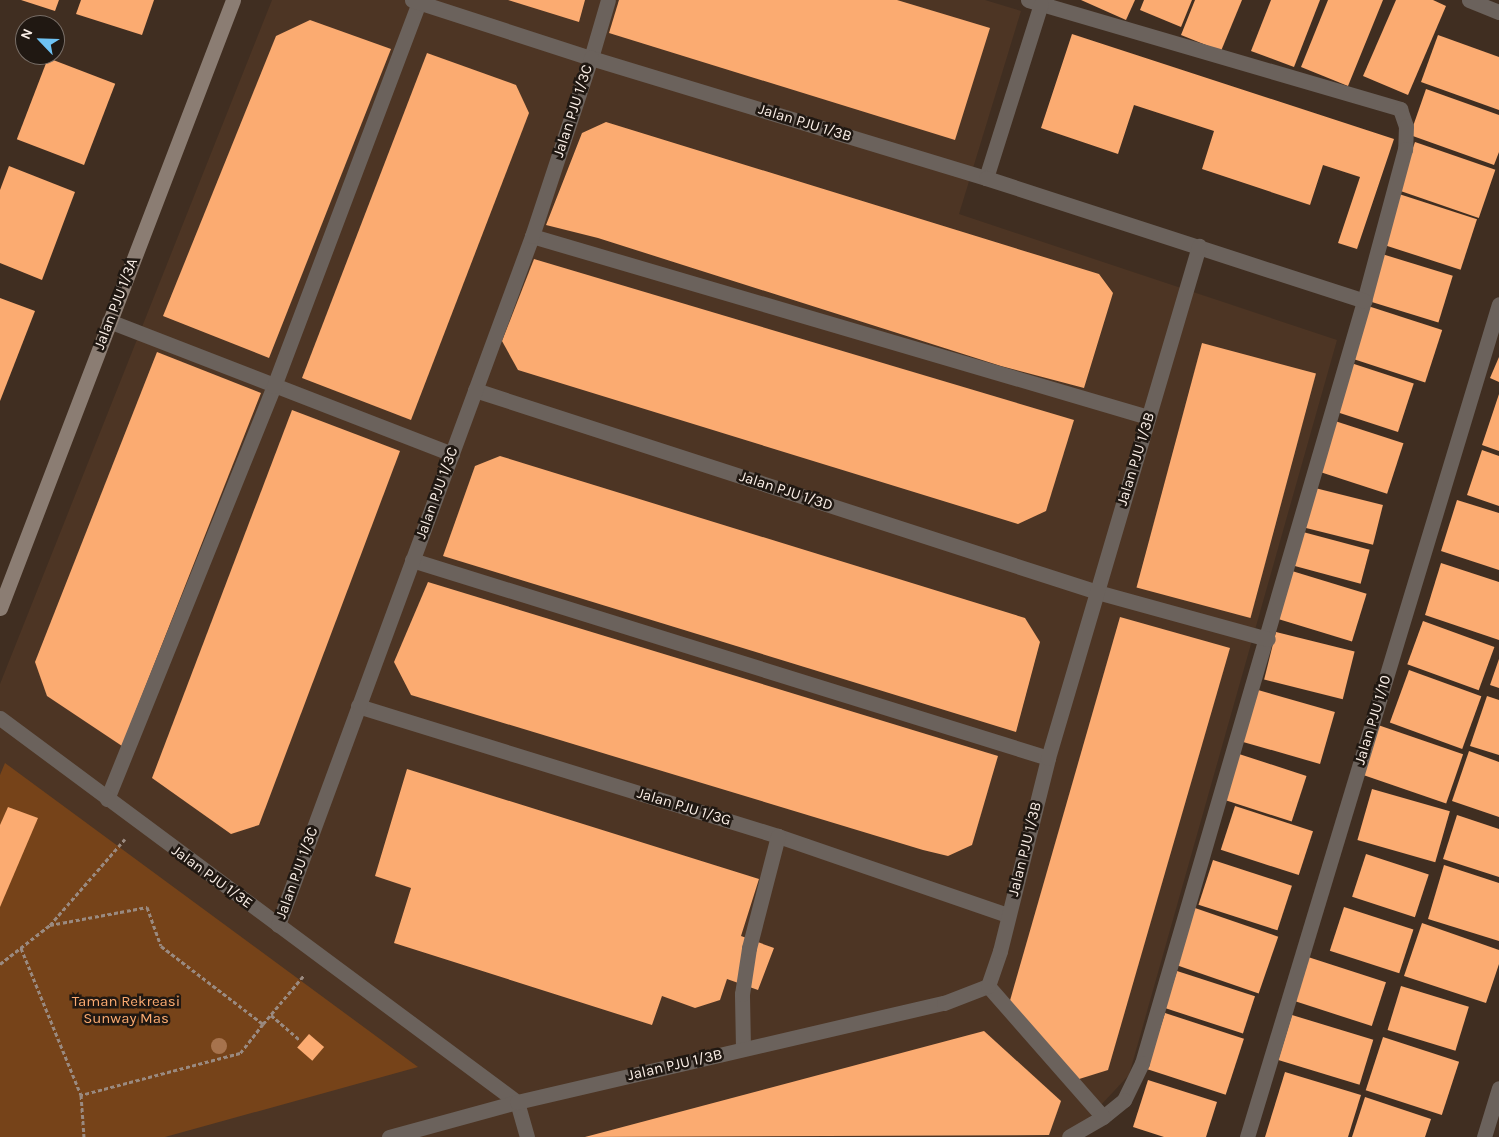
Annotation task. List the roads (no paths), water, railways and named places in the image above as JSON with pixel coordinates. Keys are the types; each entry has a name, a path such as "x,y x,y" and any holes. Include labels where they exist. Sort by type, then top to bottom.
{"main road":[{"name":"Jalan PJU 1/3A","path":"0,608 234,0"}],"street":[{"name":"Jalan PJU 1/3C","path":"278,925 532,236 591,58 608,0"},
{"path":"1469,0 1499,12"},
{"path":"107,799 274,386 415,1"},
{"name":"Jalan PJU 1/3B","path":"415,1 591,58 986,178 1364,301"},
{"path":"986,178 1034,2 1400,109 1406,126 1405,148 1364,301 1268,639 1142,1063 1124,1100 1103,1117 1069,1137"},
{"path":"532,236 1148,417"},
{"name":"Jalan PJU 1/3B","path":"389,1137 517,1102 944,1002 988,986 1048,758 1199,246"},
{"name":"Jalan PJU 1/10","path":"1247,1137 1499,304"},
{"path":"110,322 452,454"},
{"name":"Jalan PJU 1/3D","path":"475,390 1096,592 1268,639"},
{"path":"412,560 1048,758"},
{"name":"Jalan PJU 1/3G","path":"358,706 778,836 1008,915"},
{"name":"Jalan PJU 1/3E","path":"0,718 517,1102"},
{"path":"743,1048 742,994 748,958 778,836"},
{"path":"988,986 1103,1117"},
{"path":"1484,1137 1499,1088"},
{"path":"517,1102 527,1137"}],"park label":[{"name":"Taman Rekreasi Sunway Mas","path":"126,1010"}]}
